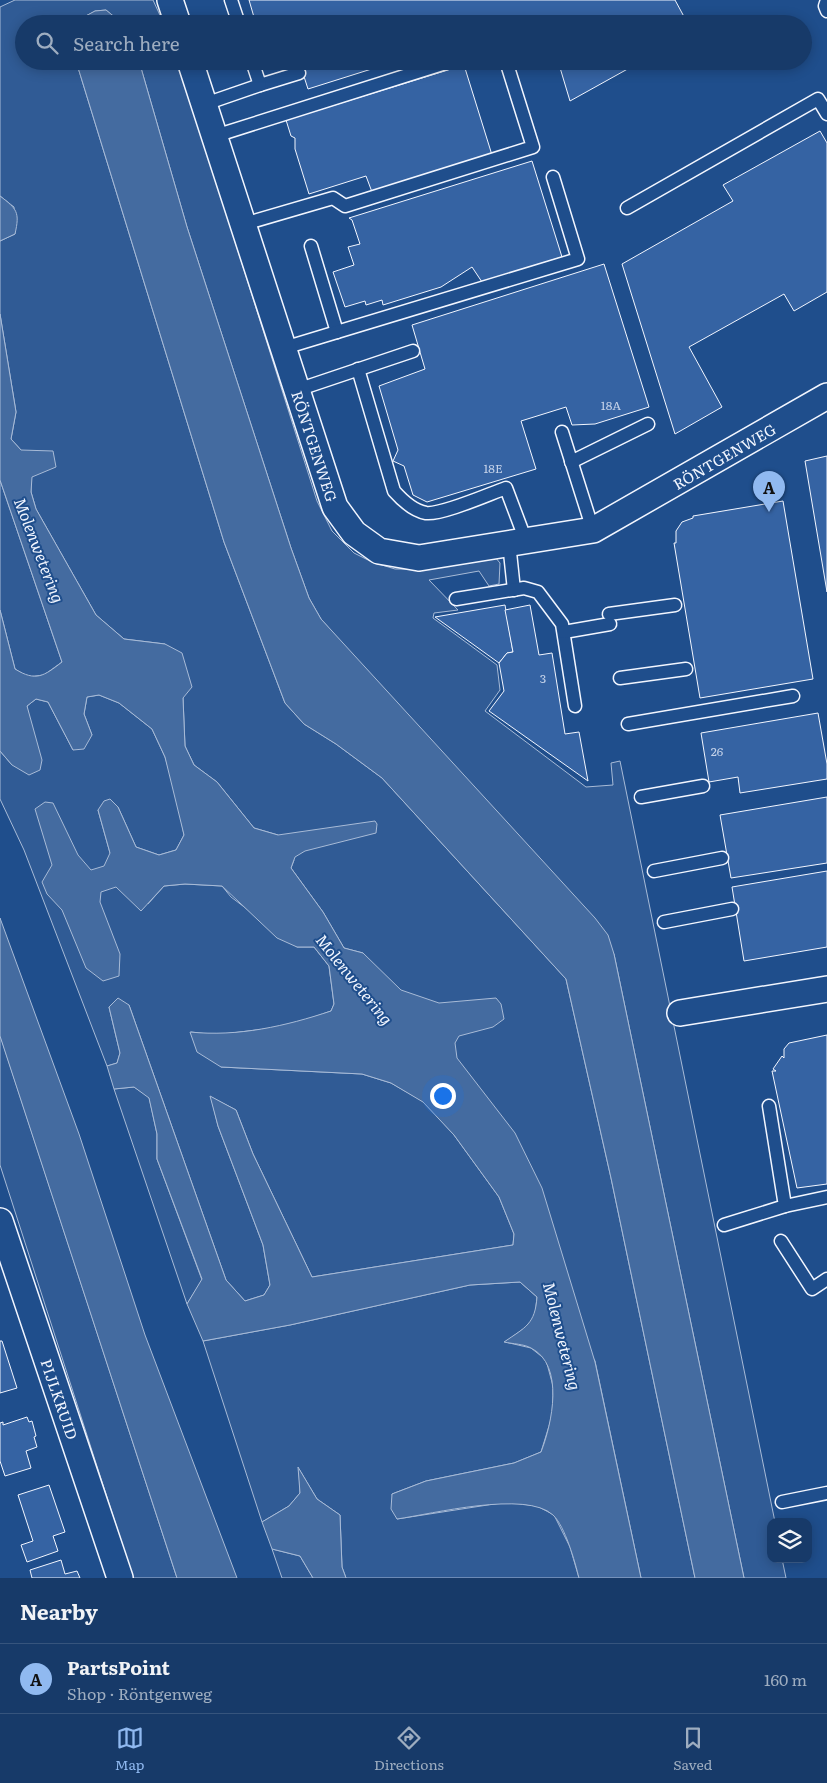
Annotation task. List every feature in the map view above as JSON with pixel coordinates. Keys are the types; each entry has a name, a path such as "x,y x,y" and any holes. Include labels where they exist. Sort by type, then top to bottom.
{"street":[{"path":"170,0 175,15"},
{"name":"RÖNTGENWEG","path":"193,70 334,507 354,533 379,551 419,558 593,530 827,396"},
{"path":"680,1014 827,989"},
{"name":"PIJLKRUID","path":"0,1221 120,1578"}],"lane":[{"path":"231,0 236,15"},
{"path":"827,0 824,6 827,11"},
{"path":"255,70 260,85"},
{"path":"215,136 424,70"},
{"path":"244,224 333,198 345,206 533,147 509,70"},
{"path":"205,104 299,73"},
{"path":"627,208 818,99 827,114"},
{"path":"284,348 578,259 553,177"},
{"path":"310,246 337,332"},
{"path":"297,390 413,351"},
{"path":"358,369 394,491 403,501 426,513 442,510 506,488 518,542 514,590"},
{"path":"571,462 648,424"},
{"path":"562,432 593,530"},
{"path":"456,599 524,588 538,592 562,624 575,706"},
{"path":"564,632 609,619 675,605"},
{"path":"620,678 686,669"},
{"path":"628,724 793,696"},
{"path":"641,797 703,786"},
{"path":"654,871 722,858"},
{"path":"664,922 732,909"},
{"path":"769,1106 785,1206"},
{"path":"724,1225 785,1206 827,1197"},
{"path":"781,1241 812,1289 827,1279"},
{"path":"782,1502 827,1493"}],"shaded area":[{"path":"15,0 153,0 160,15 112,15 106,10 95,11 88,15 15,15 15,70 79,70 224,542 285,703 304,724 336,744 382,778 566,979 611,1178 695,1578 641,1578 595,1361 363,953 344,948 323,912 291,868 294,860 278,835 254,828 217,782 194,765 185,746 183,698 165,644 124,639 96,615 36,509 31,492 31,477 21,450 11,439 16,412 0,314 0,241 15,234 14,207 0,196 0,7"},
{"path":"142,70 181,70 317,501 332,531 354,553 372,562 395,569 415,569 495,557 500,563 499,584 489,586 479,571 429,580 458,610 434,613 433,618 497,665 500,690 485,711 586,787 613,785 611,763 620,761 774,1518 767,1518 767,1563 783,1563 786,1578 744,1578 614,954 321,619 309,598 187,227"},
{"path":"0,480 62,662 44,675 28,677 15,669 0,610"},
{"path":"99,695 119,703 152,729 165,757 176,794 184,835 176,850 159,855 136,847 118,807 98,810 110,853 148,904 164,886 185,884 222,886 231,897 297,947 314,947 329,966 334,1004 331,1011 288,1026 216,1035 191,1032 221,1067 362,1074 391,1083 424,1102 454,1135 499,1197 514,1234 513,1245 312,1277 253,1154 236,1110 211,1097 218,1126 263,1245 270,1285 264,1295 245,1301 226,1280 129,1005 109,1007 120,1053 117,1063 107,1066 24,850 0,799 0,751 12,765 29,719 27,706 36,699 48,702 73,750 92,735 84,714 87,697"},
{"path":"0,1035 177,1578 133,1578 0,1165"},
{"path":"134,1087 149,1097 157,1134 157,1159 202,1280 187,1304 114,1089"},
{"path":"520,1282 537,1297 535,1316 526,1327 505,1342 531,1348 546,1360 553,1386 553,1413 541,1452 514,1463 426,1481 392,1494 397,1519 507,1502 537,1506 554,1515 570,1547 579,1578 346,1578 342,1567 340,1515 317,1499 299,1469 300,1493 289,1506 262,1522 203,1341 290,1325 470,1285"},
{"path":"272,1549 300,1556 313,1578 282,1578"}],"water":[{"path":"106,10 112,15 88,15 95,11"},
{"path":"79,70 142,70 187,227 291,548 309,598 321,619 595,918 608,935 614,954 744,1578 695,1578 611,1178 566,979 382,778 336,744 304,724 285,703 224,542"},
{"path":"0,196 14,208 17,221 15,234 0,241"},
{"name":"Molenwetering","path":"0,314 16,412 11,439 21,450 53,451 56,467 32,477 31,492 36,509 96,615 124,639 165,644 182,653 192,687 183,698 185,746 194,765 217,782 254,828 278,835 375,821 377,824 376,833 305,851 295,857 291,868 323,912 344,948 363,953 401,990 439,1003 496,998 501,1004 504,1019 493,1027 459,1036 455,1043 457,1058 515,1133 542,1188 595,1362 641,1578 579,1578 562,1527 553,1515 540,1508 522,1504 501,1504 455,1509 397,1519 391,1509 392,1494 426,1481 514,1463 541,1452 552,1411 552,1381 548,1367 542,1356 531,1348 504,1342 528,1324 536,1306 537,1297 520,1282 470,1285 290,1325 203,1341 187,1304 202,1279 157,1159 157,1134 149,1098 134,1087 114,1089 107,1066 117,1063 120,1053 109,1007 118,998 129,1005 226,1280 245,1301 264,1295 270,1285 263,1245 218,1126 210,1096 236,1110 253,1154 312,1277 513,1245 514,1234 499,1197 454,1135 423,1102 391,1083 362,1074 221,1067 197,1052 190,1032 244,1032 279,1026 331,1011 334,1004 329,966 314,947 297,947 277,938 222,886 185,884 164,886 141,911 116,887 101,892 100,902 120,954 119,976 103,981 86,968 62,910 47,894 42,882 52,865 35,809 45,802 53,803 78,855 91,870 104,866 110,853 98,810 104,801 110,799 118,807 136,847 159,855 176,850 184,835 165,757 152,729 119,703 99,695 87,697 84,714 92,735 84,749 73,750 48,702 36,699 27,706 42,760 40,770 29,775 12,765 0,751 0,610 15,669 29,675 40,676 62,662 0,480"},
{"path":"0,918 79,1134 145,1335 237,1578 177,1578 0,1036"},
{"path":"298,1467 317,1499 340,1515 342,1567 346,1578 313,1578 300,1556 272,1549 262,1522 289,1506 300,1493"}],"building":[{"path":"249,0 675,0 683,15 253,15"},
{"path":"302,70 368,70 308,89"},
{"path":"448,70 466,70 492,155 372,192 366,176 309,194 295,149 295,138 291,136 286,120"},
{"path":"561,70 626,70 570,101"},
{"path":"820,131 827,143 827,292 794,311 784,294 689,347 722,407 675,434 622,264 733,201 723,185"},
{"path":"532,161 562,257 482,282 472,267 441,287 383,305 382,300 366,305 365,301 345,307 333,272 354,265 348,247 360,244 352,220 349,218"},
{"path":"604,264 649,407 595,424 572,425 566,407 521,421 536,469 427,502 413,495 404,466 393,461 398,450 379,386 425,369 412,325"},
{"path":"827,456 827,592 805,461"},
{"path":"783,501 813,679 700,698 674,543 676,543 676,531 682,522 693,518 693,516"},
{"path":"505,605 513,652 507,653 499,663 435,617"},
{"path":"530,605 539,655 552,653 565,734 579,732 588,781 489,711 504,691 499,663 507,653 513,652 505,610"},
{"path":"818,713 827,764 827,779 740,793 738,777 709,782 701,733"},
{"path":"827,797 827,863 731,878 720,815"},
{"path":"827,871 827,947 744,961 732,887"},
{"path":"827,1035 827,1184 797,1188 772,1071 776,1071 773,1069 782,1056 784,1058 784,1049 789,1043"},
{"path":"0,1341 2,1341 17,1388 0,1393"},
{"path":"27,1417 29,1422 32,1421 37,1447 26,1451 31,1468 5,1476 0,1461 0,1423 3,1422 3,1425"},
{"path":"49,1485 65,1532 53,1536 58,1551 27,1562 21,1545 33,1541 18,1495"},
{"path":"61,1560 65,1574 77,1571 80,1578 32,1578 30,1570"}],"place":[{"name":"PartsPoint","path":"769,512"}]}
